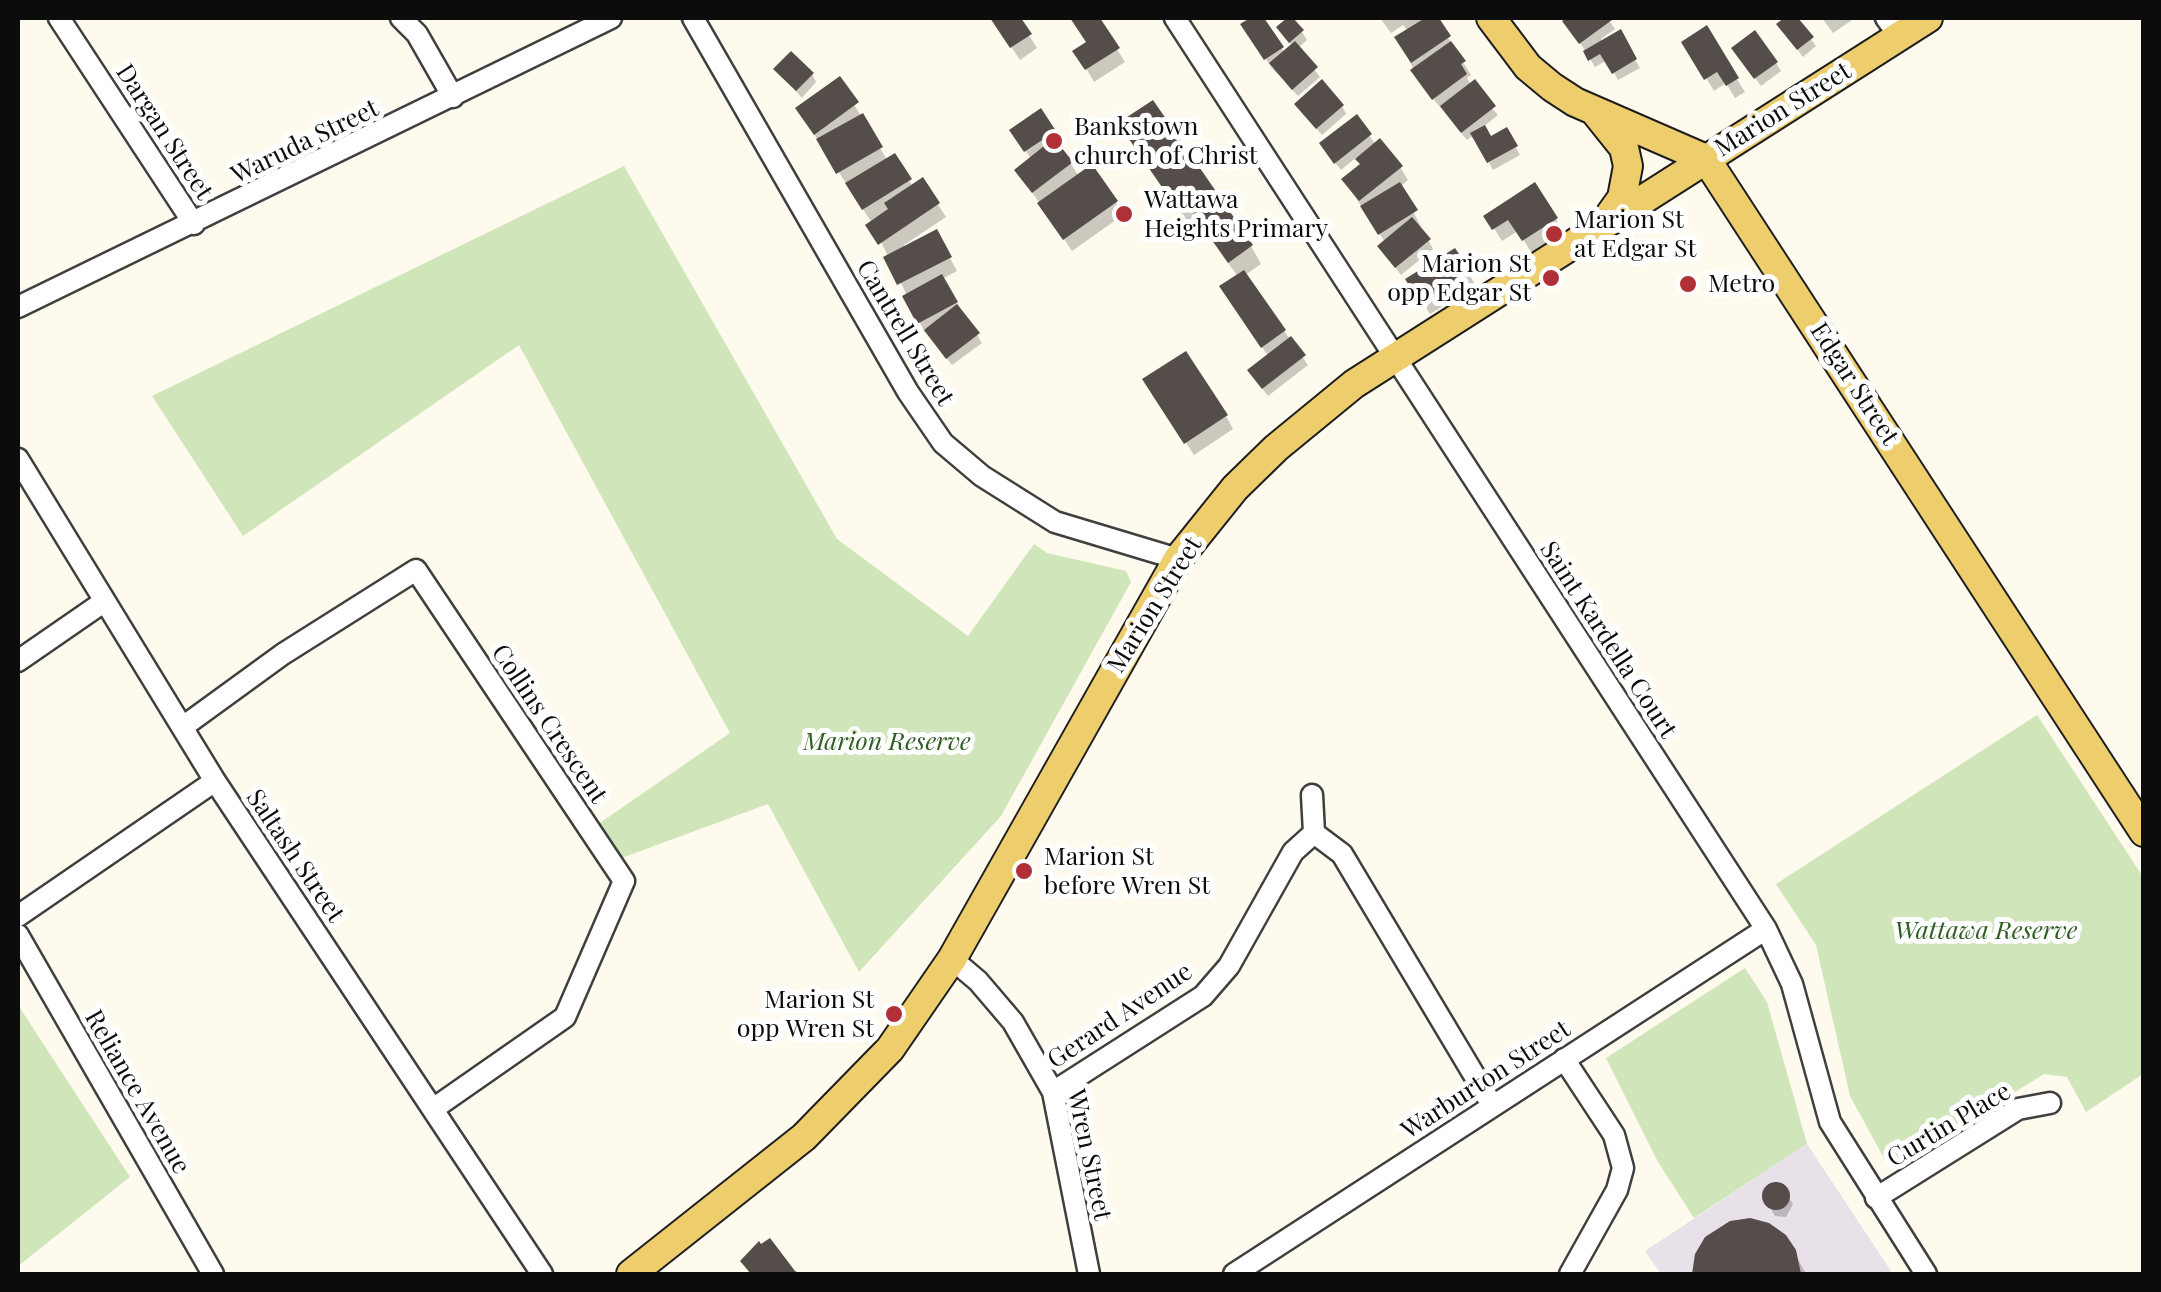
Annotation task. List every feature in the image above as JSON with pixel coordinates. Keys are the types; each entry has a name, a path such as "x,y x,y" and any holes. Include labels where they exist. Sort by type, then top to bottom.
{"main road":[{"path":"1491,18 1528,66 1592,108 1706,159"},
{"name":"Marion Street","path":"631,1274 749,1184 846,1096 890,1049 952,959 1178,559 1235,488 1276,448 1354,384 1706,159 1893,27 1928,18"},
{"path":"1592,108 1624,148 1628,166 1622,198 1603,224"},
{"name":"Edgar Street","path":"1706,159 2144,832"}],"street":[{"name":"Dargan Street","path":"59,18 194,224"},
{"path":"401,18 417,34 453,98"},
{"name":"Waruda Street","path":"18,307 611,18"},
{"name":"Cantrell Street","path":"693,18 908,392 943,443 982,476 1055,522 1178,559"},
{"name":"Saint Kardella Court","path":"1175,18 1766,930 1792,984 1830,1122 1926,1274"},
{"name":"Saltash Street","path":"18,460 102,603 184,726 215,781 542,1274"},
{"name":"Collins Crescent","path":"184,726 283,654 416,570 624,881 565,1017 433,1109"},
{"path":"18,661 102,603"},
{"path":"18,916 215,781"},
{"path":"1312,794 1314,834 1342,854 1492,1105"},
{"name":"Gerard Avenue","path":"1053,1092 1202,996 1229,966 1294,852 1314,834"},
{"name":"Warburton Street","path":"1234,1274 1766,930"},
{"name":"Reliance Avenue","path":"18,935 211,1274"},
{"name":"Wren Street","path":"952,959 978,981 1013,1022 1053,1092 1089,1274"},
{"path":"1564,1059 1614,1135 1623,1168 1616,1190 1570,1274"},
{"name":"Curtin Place","path":"1876,1198 2018,1110 2050,1103"}],"shaded area":[{"path":"1807,1144 1893,1274 1661,1274 1645,1251"}],"green space":[{"name":"Marion Reserve","path":"624,166 837,539 968,636 1034,544 1047,553 1126,571 1131,582 1001,816 859,972 768,804 616,860 594,827 730,733 519,345 243,536 152,396"},
{"name":"Wattawa Reserve","path":"2037,715 2143,877 2143,1074 2086,1112 2067,1077 2044,1074 1900,1164 1885,1160 1850,1096 1816,945 1776,884"},
{"path":"1745,968 1767,1002 1807,1144 1694,1218 1658,1162 1606,1058"},
{"path":"18,1005 130,1177 18,1266"}],"building":[{"path":"990,18 1021,18 1032,34 1010,48"},
{"path":"1070,18 1100,18 1120,48 1085,70 1072,51 1086,42"},
{"path":"1250,18 1264,18 1284,47 1264,60 1240,24"},
{"path":"1293,18 1304,30 1289,43 1276,27"},
{"path":"1425,18 1439,18 1451,36 1411,63 1394,37"},
{"path":"1784,18 1798,18 1814,37 1797,50 1776,24"},
{"path":"1612,20 1579,44 1562,21"},
{"path":"1707,25 1739,78 1726,86 1717,72 1704,80 1681,42"},
{"path":"1621,29 1637,59 1612,74 1600,54 1588,61 1583,51"},
{"path":"1755,30 1778,62 1754,79 1731,48"},
{"path":"1295,41 1318,67 1292,90 1269,63"},
{"path":"1451,41 1466,61 1461,64 1467,74 1432,100 1410,70"},
{"path":"791,51 814,73 796,91 773,69"},
{"path":"840,76 859,102 814,135 795,108"},
{"path":"1322,79 1344,105 1316,129 1294,104"},
{"path":"1475,79 1496,106 1461,133 1440,106"},
{"path":"1153,100 1253,245 1228,263 1188,206 1179,212 1118,123"},
{"path":"1041,108 1056,131 1024,152 1009,130"},
{"path":"863,113 883,147 836,174 816,139"},
{"path":"1357,114 1372,134 1334,164 1319,143"},
{"path":"1485,125 1491,136 1507,127 1518,146 1487,163 1470,133"},
{"path":"1054,138 1073,162 1032,193 1014,170"},
{"path":"1380,138 1403,166 1359,201 1341,179 1360,164 1355,159"},
{"path":"895,153 912,179 862,210 845,183"},
{"path":"1092,164 1118,201 1063,240 1037,203"},
{"path":"923,177 940,203 878,245 865,225 888,209 884,203"},
{"path":"1400,182 1418,210 1378,235 1360,206"},
{"path":"1535,182 1558,218 1522,241 1508,220 1492,230 1483,216"},
{"path":"1412,217 1431,239 1395,268 1377,246"},
{"path":"937,229 952,257 897,285 883,257"},
{"path":"1455,248 1471,272 1420,303 1405,279"},
{"path":"1244,270 1286,330 1261,348 1219,286"},
{"path":"942,274 958,302 917,324 902,296"},
{"path":"957,304 980,333 946,359 924,330"},
{"path":"1291,336 1306,355 1262,389 1247,370"},
{"path":"1186,351 1228,415 1184,444 1142,379"},
{"path":"1776,1182 1786,1186 1790,1196 1786,1206 1776,1210 1766,1206 1762,1196 1766,1186"},
{"path":"1750,1218 1769,1223 1786,1235 1796,1250 1801,1274 1692,1274 1695,1254 1705,1237 1730,1221"},
{"path":"770,1238 801,1274 751,1274 740,1261 759,1241 761,1244"}],"place":[{"name":"Bankstown church of Christ","path":"1054,141"},
{"name":"Wattawa Heights Primary","path":"1124,214"},
{"name":"Marion St at Edgar St","path":"1554,234"},
{"name":"Marion St opp Edgar St","path":"1551,278"},
{"name":"Metro","path":"1688,284"},
{"name":"Marion St before Wren St","path":"1024,871"},
{"name":"Marion St opp Wren St","path":"894,1014"}]}
